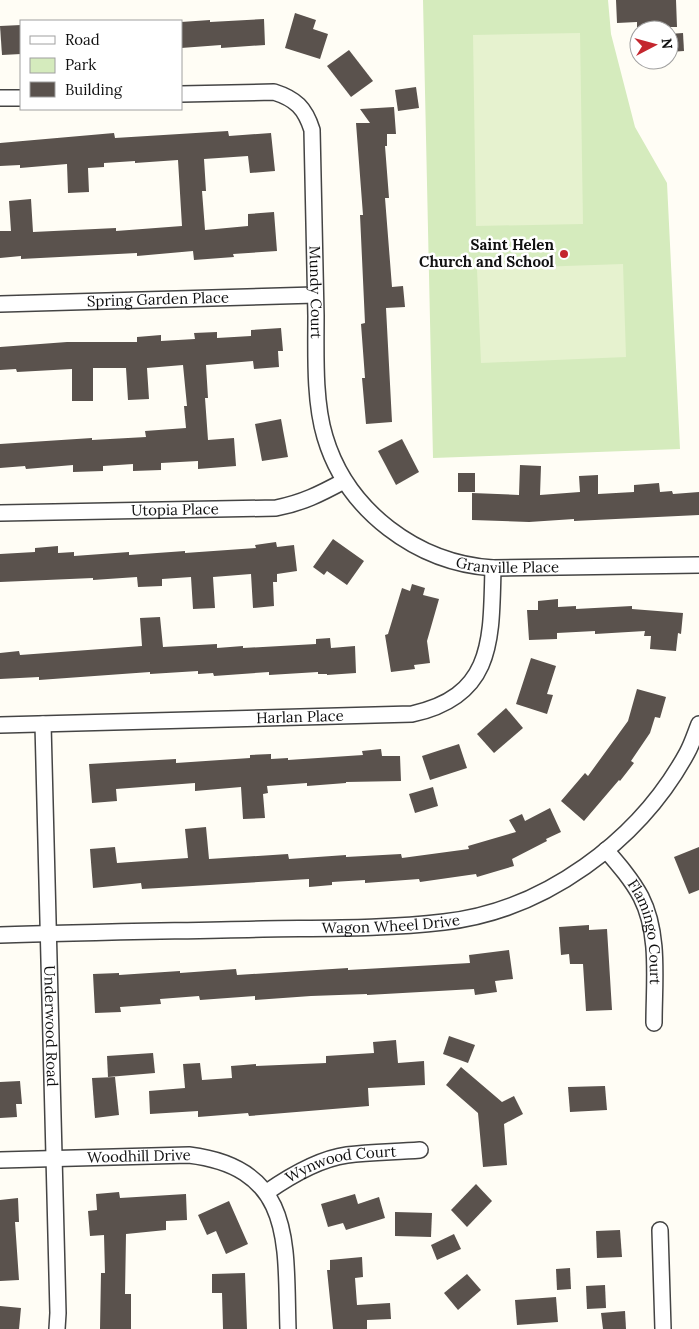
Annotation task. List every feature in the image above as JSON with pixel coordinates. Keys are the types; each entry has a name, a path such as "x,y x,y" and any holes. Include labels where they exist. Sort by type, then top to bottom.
{"street":[{"name":"Mundy Court","path":"182,94 274,92 286,96 298,104 309,118 312,130 316,361 320,412 324,435 332,458 344,481"},
{"path":"0,98 20,98"},
{"name":"Spring Garden Place","path":"0,304 315,296"},
{"name":"Utopia Place","path":"0,514 276,508 296,504 344,481"},
{"name":"Granville Place","path":"344,481 361,503 380,522 425,551 451,562 493,568 699,564"},
{"name":"Harlan Place","path":"0,724 412,714 429,710 460,694 472,682 484,660 491,628 493,568"},
{"name":"Underwood Road","path":"43,724 57,1329"},
{"name":"Wagon Wheel Drive","path":"0,934 372,927 444,922 477,916 508,907 541,893 571,876 625,833 693,755 699,724"},
{"name":"Flamingo Court","path":"606,850 631,881 642,899 649,918 654,946 654,1023"},
{"name":"Wynwood Court","path":"267,1192 311,1166 345,1155 420,1150"},
{"name":"Woodhill Drive","path":"0,1160 200,1156 239,1170 258,1182 267,1192"},
{"path":"267,1192 279,1218 285,1246 288,1329"},
{"path":"660,1230 663,1329"}],"green space":[{"name":"Saint Helen Church and School","path":"423,0 608,0 611,34 635,127 667,183 680,449 433,458"},
{"path":"580,33 583,224 476,226 473,35"},
{"path":"623,264 626,357 481,363 477,269"}],"building":[{"path":"616,0 676,0 677,20 629,20 629,22 617,23"},
{"path":"295,13 316,20 313,29 328,34 320,59 285,48"},
{"path":"264,19 265,45 221,48 221,45 182,48 182,22 210,20 210,22"},
{"path":"20,25 20,54 2,55 0,26"},
{"path":"679,33 683,33 684,51 679,51"},
{"path":"349,50 373,81 351,97 327,66"},
{"path":"416,87 419,108 398,111 395,90"},
{"path":"394,107 396,134 387,134 387,146 385,146 389,198 385,198 392,287 403,286 405,307 386,308 392,422 366,424 362,378 365,378 361,324 365,323 360,215 363,215 356,123 370,123 360,109"},
{"path":"228,131 229,136 271,133 275,171 250,173 248,156 204,159 206,191 202,191 205,230 248,226 248,214 274,212 277,251 233,254 234,257 194,260 193,251 137,256 137,253 21,259 21,256 0,258 0,231 11,231 9,201 31,199 33,232 116,228 116,231 182,226 178,160 104,163 104,167 88,168 89,192 68,193 67,164 20,168 20,165 0,166 0,143 114,133 115,138"},
{"path":"281,328 283,351 278,351 279,367 254,369 253,361 206,365 208,398 205,398 208,440 234,438 236,466 198,469 198,461 161,463 161,470 133,471 133,464 103,466 103,471 73,472 73,465 26,469 25,466 0,468 0,444 92,438 92,440 146,437 145,431 186,428 184,406 187,406 183,365 147,368 149,399 128,400 126,368 93,368 93,401 72,401 72,369 17,372 16,369 0,370 0,347 67,342 137,342 137,337 161,335 161,341 195,339 194,333 217,332 217,338 251,336 251,330"},
{"path":"281,419 288,457 262,461 255,424"},
{"path":"402,439 419,472 396,485 378,451"},
{"path":"520,465 541,466 540,495 580,492 579,476 598,475 598,494 634,492 634,485 659,483 660,492 672,491 673,494 699,492 699,515 529,522 472,520 472,493 519,495"},
{"path":"458,473 475,473 475,492 458,492"},
{"path":"333,539 364,561 347,585 327,571 324,575 313,567"},
{"path":"276,542 277,547 294,545 297,571 277,574 277,582 273,582 274,606 253,608 251,574 213,577 215,608 193,609 191,577 162,579 162,586 138,587 137,577 0,582 0,554 35,552 35,548 58,546 58,553 74,552 74,556 129,552 129,555 256,548 255,545"},
{"path":"412,584 425,588 423,595 439,599 427,641 430,663 414,665 415,669 391,672 385,635 388,634 402,588 410,591"},
{"path":"558,599 558,607 576,606 576,609 632,606 632,609 683,613 681,634 678,633 676,651 650,649 651,636 644,636 645,631 595,634 595,631 557,633 557,639 529,640 527,610 538,610 538,601"},
{"path":"160,617 163,647 217,644 217,648 243,646 243,648 316,644 316,639 330,638 331,648 355,646 356,673 327,675 318,674 318,672 269,675 269,672 214,676 213,673 198,674 198,671 150,674 150,672 39,680 39,677 0,679 0,653 19,651 20,655 142,646 140,618"},
{"path":"531,658 556,666 547,694 553,695 547,714 516,704"},
{"path":"637,689 666,697 660,718 655,717 650,733 631,761 634,763 584,821 561,801 585,773 588,776 628,721"},
{"path":"506,708 523,728 494,753 477,734"},
{"path":"459,744 467,768 430,780 422,756"},
{"path":"381,749 382,756 400,756 401,781 346,782 307,786 307,783 267,786 268,793 263,794 265,818 243,819 241,787 195,791 195,783 116,789 117,801 92,803 89,764 176,759 176,763 250,758 250,755 271,754 271,759 288,758 288,760 363,755 362,751"},
{"path":"433,787 438,806 415,813 409,794"},
{"path":"550,808 561,832 512,859 514,866 477,877 476,874 420,882 419,879 365,883 365,880 332,882 332,885 309,887 309,879 142,889 141,883 93,888 90,849 115,847 117,863 188,858 185,829 206,827 209,859 288,854 289,859 401,854 402,858 469,849 468,846 516,832 509,820 522,814 525,821"},
{"path":"699,847 699,890 689,894 674,857"},
{"path":"589,925 589,930 607,929 612,1010 586,1011 583,964 570,964 569,954 561,955 559,927"},
{"path":"509,950 513,979 495,981 497,992 475,995 474,989 255,1000 255,996 200,1000 199,996 160,999 161,1004 120,1007 121,1012 95,1013 93,974 119,973 119,975 180,971 180,973 236,969 237,975 470,963 469,955"},
{"path":"449,1036 475,1045 468,1063 443,1054"},
{"path":"396,1040 398,1063 424,1061 425,1085 368,1088 369,1106 249,1116 248,1113 198,1117 198,1111 150,1114 149,1091 185,1088 183,1064 200,1063 202,1080 232,1078 231,1066 326,1063 326,1056 374,1053 373,1042"},
{"path":"153,1053 155,1073 108,1077 107,1056"},
{"path":"461,1067 502,1102 514,1096 523,1114 504,1124 507,1165 483,1167 478,1113 446,1085"},
{"path":"115,1077 119,1115 95,1118 92,1078"},
{"path":"20,1081 22,1104 16,1104 17,1117 0,1118 0,1082"},
{"path":"605,1086 607,1110 570,1112 568,1087"},
{"path":"476,1184 492,1201 467,1227 451,1210"},
{"path":"119,1192 120,1198 186,1194 187,1220 166,1221 166,1230 126,1234 125,1294 131,1294 131,1329 100,1329 101,1273 105,1273 104,1235 90,1236 88,1211 97,1210 96,1194"},
{"path":"355,1194 358,1204 379,1197 385,1218 346,1230 343,1223 328,1227 321,1204"},
{"path":"18,1198 19,1222 15,1222 19,1280 0,1281 0,1200"},
{"path":"229,1201 248,1244 226,1254 216,1231 207,1235 198,1215"},
{"path":"395,1212 432,1213 431,1237 395,1236"},
{"path":"620,1230 622,1257 597,1258 596,1231"},
{"path":"454,1234 461,1249 437,1260 431,1245"},
{"path":"362,1257 363,1277 355,1278 357,1305 390,1303 391,1319 367,1320 367,1329 333,1329 327,1270 330,1270 330,1260"},
{"path":"570,1268 571,1289 557,1290 556,1269"},
{"path":"245,1273 247,1329 223,1329 222,1293 212,1293 212,1274"},
{"path":"467,1274 481,1290 458,1310 444,1293"},
{"path":"605,1285 606,1308 587,1309 586,1286"},
{"path":"556,1297 558,1322 517,1325 515,1300"},
{"path":"0,1306 21,1308 19,1329 0,1329"},
{"path":"625,1311 626,1329 603,1329 601,1313"}],"place":[{"name":"Saint Helen Church and School","path":"564,254"}]}
